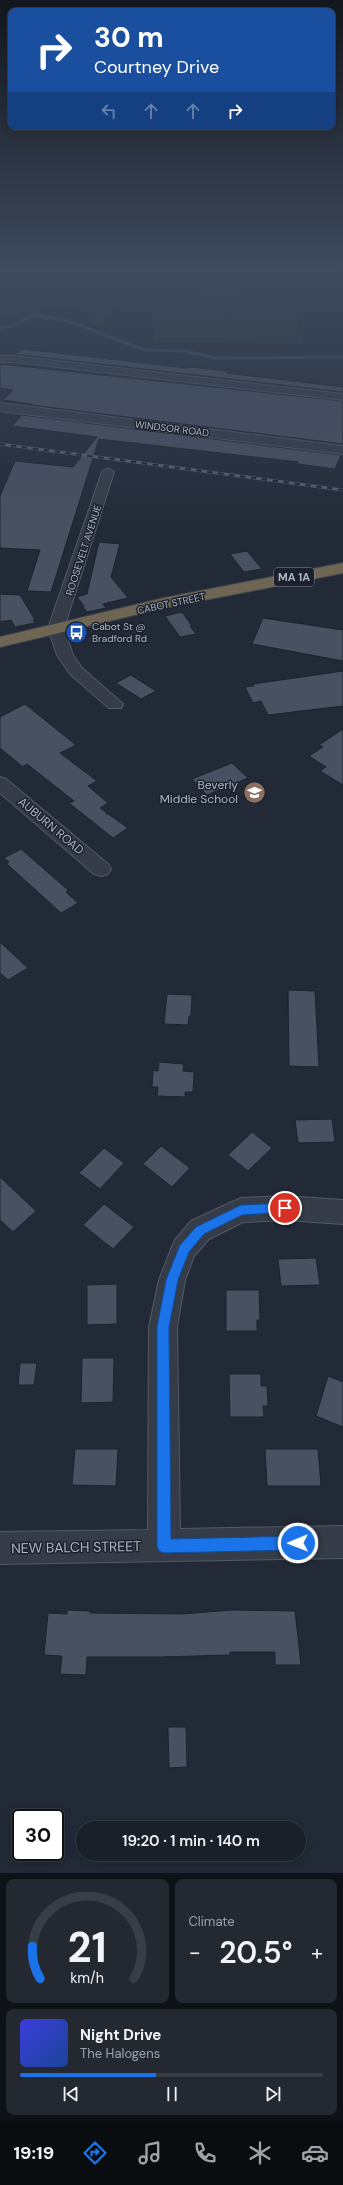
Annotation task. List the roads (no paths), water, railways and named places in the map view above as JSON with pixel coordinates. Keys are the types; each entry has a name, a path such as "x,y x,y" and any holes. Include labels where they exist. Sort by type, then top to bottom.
{"highway":[{"name":"CABOT STREET","path":"0,642 164,603 343,568"}],"street":[{"path":"0,359 343,397"},
{"name":"WINDSOR ROAD","path":"0,407 343,450"},
{"name":"ROOSEVELT AVENUE","path":"56,628 108,472"},
{"path":"56,628 66,655 76,671 115,704"},
{"name":"AUBURN ROAD","path":"0,783 101,869"},
{"path":"164,1546 163,1327 172,1280 184,1249 200,1230 241,1210 285,1208 343,1212"},
{"name":"NEW BALCH STREET","path":"0,1548 343,1542"}],"waterway":[{"path":"204,355 215,358 343,357"}],"railway":[{"path":"0,444 343,490"}],"place":[{"name":"Cabot St @ Bradford Rd","path":"77,632"},
{"name":"Beverly Middle School","path":"254,792"}]}
